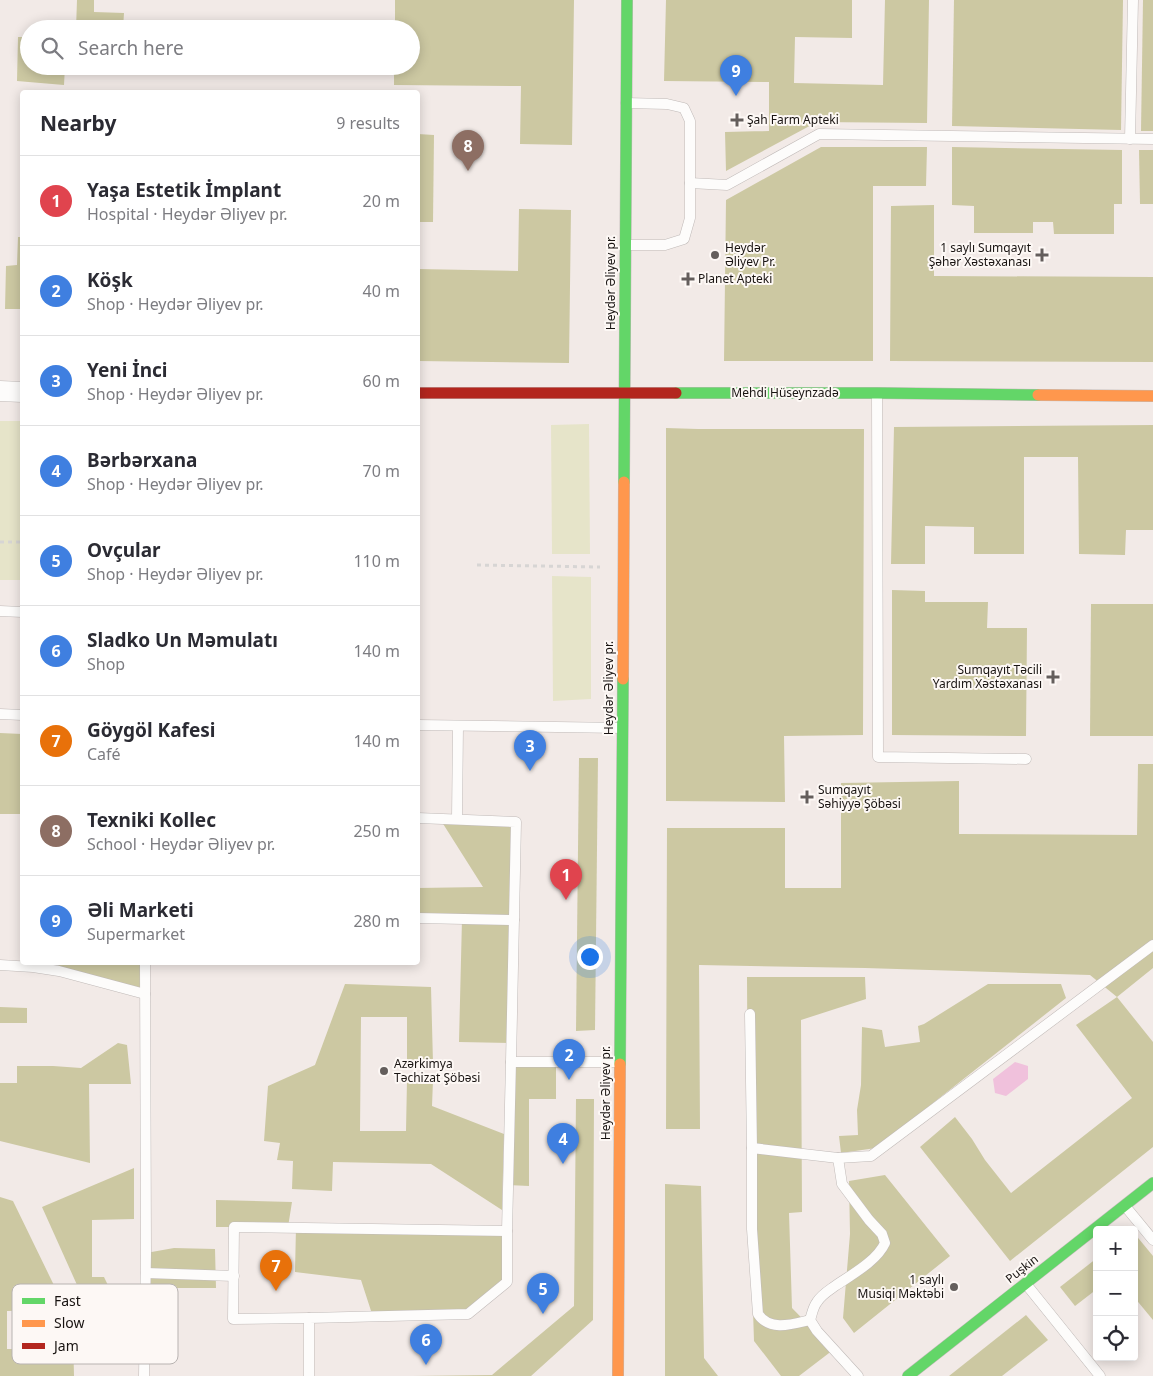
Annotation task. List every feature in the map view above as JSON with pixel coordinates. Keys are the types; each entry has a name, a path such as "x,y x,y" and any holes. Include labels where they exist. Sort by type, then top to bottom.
{"main road":[{"name":"Heydər Əliyev pr.","path":"618,1376 627,0"},
{"name":"Mehdi Hüseynzadə","path":"420,393 878,393 1153,396"},
{"name":"Puşkin","path":"908,1376 1153,1183"}],"street":[{"path":"0,391 20,392"}],"lane":[{"path":"1130,139 1133,0"},
{"path":"626,103 667,104 684,108 690,121 690,218 684,239 665,245 626,245"},
{"path":"690,183 727,185 819,134 1153,140"},
{"path":"878,393 878,757 1026,759"},
{"path":"0,611 20,612"},
{"path":"0,714 20,715"},
{"path":"420,725 622,728"},
{"path":"457,819 458,726"},
{"path":"420,818 516,822 507,1282 468,1314 233,1319 234,1226 507,1231"},
{"path":"420,918 514,920"},
{"path":"752,1148 838,1158 871,1156 1153,945"},
{"path":"0,965 59,971 144,994"},
{"path":"145,965 146,1284"},
{"path":"750,1014 752,1229 758,1314 760,1319 765,1322 781,1326 810,1320"},
{"path":"511,1062 620,1062"},
{"path":"810,1320 817,1301 825,1293 860,1269 882,1250 885,1243 882,1234 842,1184 838,1158"},
{"path":"1125,1205 1153,1240"},
{"path":"146,1273 234,1276"},
{"path":"1025,1284 1100,1376"},
{"path":"309,1318 309,1376"},
{"path":"810,1320 858,1376"}],"path":[{"path":"0,542 20,542"},
{"path":"477,565 623,567"}],"shaded area":[{"path":"77,0 94,0 94,12 124,13 124,20 76,20"},
{"path":"395,0 574,0 572,145 520,144 521,86 394,85 394,75 420,75 420,20 395,20"},
{"path":"666,0 852,0 852,38 795,37 794,83 883,85 885,0 929,0 927,123 817,122 726,171 725,132 769,131 769,82 664,81"},
{"path":"954,0 1123,0 1121,130 952,126"},
{"path":"1143,0 1153,0 1153,131 1141,131"},
{"path":"18,37 20,37 20,75 65,75 64,85 17,81"},
{"path":"420,134 434,135 433,222 420,222"},
{"path":"821,147 927,147 926,186 873,186 873,361 724,361 726,200"},
{"path":"952,147 1122,150 1122,204 1114,204 1114,234 1054,234 1053,222 1033,222 1033,233 974,233 974,206 952,205"},
{"path":"1139,150 1153,150 1153,204 1140,204"},
{"path":"934,205 934,276 1153,277 1153,362 890,361 891,206"},
{"path":"519,209 571,210 569,363 420,361 420,269 518,271"},
{"path":"18,237 20,237 20,309 5,309 6,266 17,265"},
{"path":"0,421 20,421 20,580 0,580"},
{"path":"589,424 590,554 552,554 551,425"},
{"path":"1153,425 1153,530 1126,530 1125,555 1079,554 1078,457 1024,457 1024,554 974,554 974,527 925,526 925,564 891,564 894,427"},
{"path":"666,428 864,429 863,735 784,736 785,802 666,801"},
{"path":"552,576 591,577 591,699 553,701"},
{"path":"892,590 925,591 925,602 988,602 987,628 1027,628 1026,736 892,735"},
{"path":"1091,604 1153,604 1153,736 1090,736"},
{"path":"0,733 20,734 20,814 0,814"},
{"path":"579,758 598,758 595,1030 576,1031"},
{"path":"1138,764 1153,764 1153,968 1117,997 1090,975 699,965 700,1129 666,1129 667,828 785,828 785,888 841,888 841,783 959,781 959,834 1137,835"},
{"path":"440,819 516,822 511,1043 459,1042 462,919 420,918 420,888 483,887"},
{"path":"58,965 145,965 145,994 59,971"},
{"path":"747,977 865,977 866,999 801,1020 802,1212 789,1213 792,1308 833,1350 799,1376 781,1376 754,1341 748,1156"},
{"path":"345,984 431,987 433,1063 407,1062 407,1017 361,1017 360,1131 406,1131 407,1080 433,1080 432,1106 504,1134 502,1210 431,1164 333,1162 332,1191 292,1189 293,1161 277,1160 280,1143 264,1141 268,1086 315,1065"},
{"path":"988,984 1061,984 1066,998 876,1148 841,1153 839,1136 858,1135 857,1110 861,1085 862,1027 882,1030 885,1047 920,1042 918,1026"},
{"path":"1117,997 1153,1042 1153,1147 1010,1261 920,1147 955,1117 1011,1193 1132,1098 1076,1025"},
{"path":"0,1007 27,1008 27,1023 0,1023"},
{"path":"118,1043 127,1045 131,1084 89,1084 90,1163 0,1141 0,1083 17,1083 17,1066 81,1068"},
{"path":"511,1062 556,1063 556,1099 529,1099 529,1186 508,1185"},
{"path":"1015,1062 1028,1066 1028,1079 1006,1096 995,1093 993,1079"},
{"path":"576,1099 594,1099 593,1320 531,1376 413,1376 492,1375 574,1306"},
{"path":"134,1168 134,1219 92,1220 92,1277 104,1277 107,1284 77,1284 42,1207"},
{"path":"885,1175 950,1256 854,1333 843,1318 850,1234 849,1181"},
{"path":"665,1184 701,1186 704,1358 718,1376 665,1376"},
{"path":"0,1197 13,1201 53,1284 12,1284 12,1311 7,1311 7,1349 12,1349 12,1364 74,1364 74,1376 0,1376"},
{"path":"216,1200 292,1202 288,1227 216,1227"},
{"path":"296,1227 507,1231 507,1282 468,1314 373,1317 361,1280 295,1272"},
{"path":"1138,1238 1153,1256 1153,1320 1138,1302"},
{"path":"174,1248 215,1249 216,1288 178,1288 178,1284 146,1284 146,1253"},
{"path":"1093,1261 1093,1292 1075,1306 1060,1287"},
{"path":"1026,1315 1048,1340 1002,1376 949,1376"}],"traffic: fast":[{"path":"624,482 627,0"},
{"path":"676,393 1038,395"},
{"path":"620,1064 623,679"},
{"path":"908,1376 1153,1183"}],"traffic: slow":[{"path":"1038,395 1153,396"},
{"path":"623,679 624,482"},
{"path":"618,1376 620,1064"}],"traffic: jam":[{"path":"420,393 676,393"}],"place":[{"name":"Əli Marketi","path":"736,96"},
{"name":"Şah Farm Apteki","path":"737,120"},
{"name":"Texniki Kollec","path":"468,171"},
{"name":"Heydər Əliyev Pr.","path":"715,255"},
{"name":"1 saylı Sumqayıt Şəhər Xəstəxanası","path":"1042,255"},
{"name":"Planet Apteki","path":"688,279"},
{"name":"Sumqayıt Təcili Yardım Xəstəxanası","path":"1053,677"},
{"name":"Yeni İnci","path":"530,771"},
{"name":"Sumqayıt Səhiyyə Şöbəsi","path":"807,797"},
{"name":"Yaşa Estetik İmplant","path":"566,900"},
{"name":"Azərkimya Təchizat Şöbəsi","path":"384,1071"},
{"name":"Köşk","path":"569,1080"},
{"name":"Bərbərxana","path":"563,1164"},
{"name":"1 saylı Musiqi Məktəbi","path":"954,1287"},
{"name":"Göygöl Kafesi","path":"276,1291"},
{"name":"Ovçular","path":"543,1314"},
{"name":"Sladko Un Məmulatı","path":"426,1365"}]}
